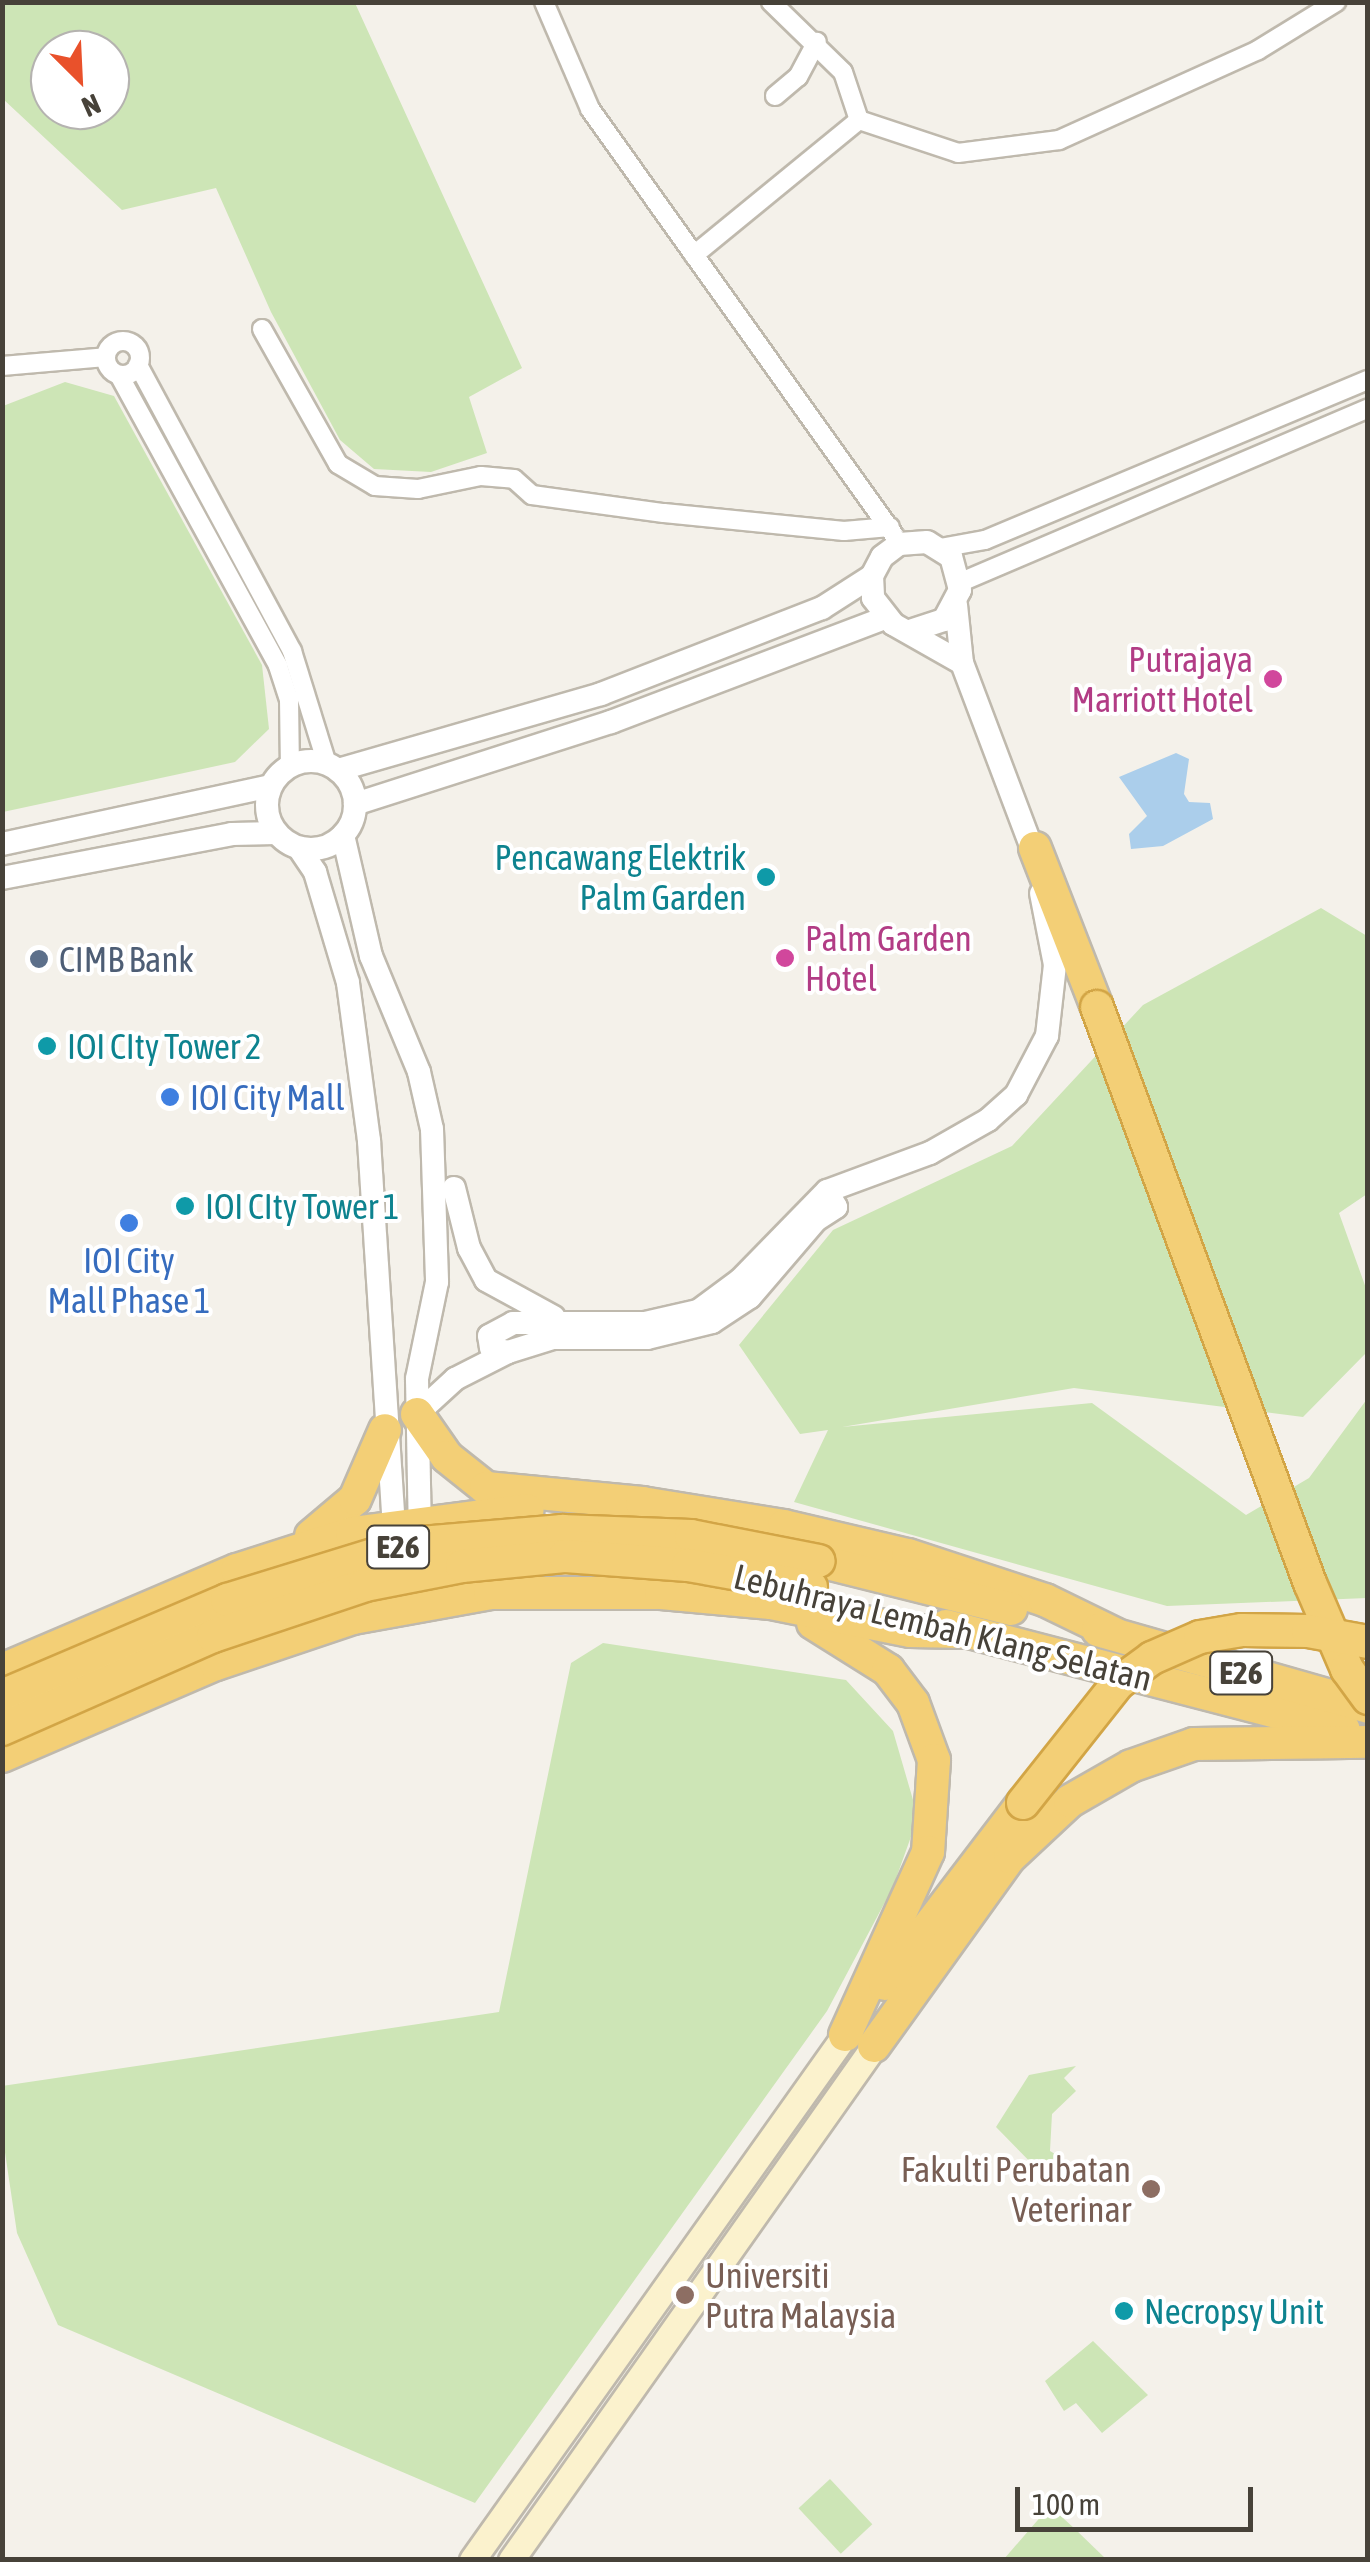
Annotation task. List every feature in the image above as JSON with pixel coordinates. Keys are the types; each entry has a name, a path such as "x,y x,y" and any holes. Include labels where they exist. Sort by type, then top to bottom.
{"highway":[{"path":"1035,848 1310,1582 1347,1669 1368,1698"},
{"path":"417,1414 447,1457 486,1488 642,1503 908,1556 1045,1600 1116,1634"},
{"path":"282,1555 356,1499 385,1430"},
{"path":"2,1670 282,1555 406,1521 642,1503"},
{"name":"Lebuhraya Lembah Klang Selatan","path":"2,1696 226,1600 409,1544 562,1531 691,1536 815,1574 967,1632 1368,1740"},
{"name":"Lebuhraya Lembah Klang Selatan","path":"2,1729 213,1636 365,1585 462,1566 565,1556 815,1574 1116,1634 1368,1706"},
{"path":"2,1756 216,1664 415,1604 572,1588 772,1604 910,1630 967,1632"},
{"path":"772,1604 842,1636 888,1670 913,1703 934,1760 928,1852 860,2040"},
{"path":"860,2040 1024,1803 1095,1709 1152,1658 1200,1637 1242,1630 1368,1642"},
{"path":"860,2040 1010,1857 1070,1802 1131,1766 1194,1744 1368,1740"}],"main road":[{"path":"472,2560 860,2040"},
{"path":"511,2560 860,2040"}],"street":[{"path":"544,2 590,109 894,536"},
{"path":"770,2 843,72 858,120"},
{"path":"858,120 958,153 1059,140 1258,50 1336,2"},
{"path":"774,96 798,77 816,42"},
{"path":"694,255 858,120"},
{"path":"262,329 338,464 374,486 418,489 481,476 514,479 532,495 664,513 894,536 940,548 986,540 1368,380"},
{"path":"106,358 110,347 125,342 138,350 138,365 292,651 332,767 355,804"},
{"path":"2,366 106,358"},
{"path":"106,358 119,374 278,666 289,700 290,767"},
{"path":"119,374 138,365"},
{"path":"913,630 944,620 958,594 1368,408"},
{"path":"2,844 271,786 290,767 332,767 486,730 750,637 849,595 872,576 894,536"},
{"path":"417,1414 455,1379 508,1352 553,1338 646,1331 698,1311 740,1280 831,1199 965,1135 1016,1094 1034,1068 1054,1005 1055,965 1035,848 962,663 958,594 940,548"},
{"path":"872,576 873,598 885,618 913,630 962,663"},
{"path":"355,804 495,759 885,618"},
{"path":"271,786 267,810 276,833"},
{"path":"355,804 343,836 371,956 419,1072 465,1276 488,1298 535,1319"},
{"path":"2,878 232,834 276,833 299,848 315,872 348,983 369,1141 385,1430 406,1521 415,1604"},
{"path":"299,848 323,848 343,836"},
{"path":"446,1189 486,1280 562,1320"},
{"path":"406,1521 417,1379 437,1282 446,1189"},
{"path":"508,1352 491,1348 493,1331 535,1319 646,1331"}],"green space":[{"path":"2,3 355,3 522,368 469,397 487,453 431,472 374,469 340,440 271,312 216,188 122,210 36,130 130,130 130,30 30,30 30,124 3,99"},
{"path":"65,382 114,396 262,665 269,729 235,762 3,812 3,406"},
{"path":"1321,908 1367,936 1367,1194 1339,1213 1367,1291 1367,1352 1303,1417 1074,1388 842,1427 1092,1403 1246,1515 1309,1478 1367,1399 1367,1598 1167,1606 794,1502 828,1430 800,1434 739,1345 833,1230 1012,1146 1143,1005"},
{"path":"603,1643 846,1680 893,1731 918,1817 893,1887 827,2011 475,2503 58,2325 17,2233 3,2139 2,2086 499,2012 571,1663"},
{"path":"1076,2066 1064,2078 1076,2091 1052,2114 1050,2151 1065,2160 1045,2177 996,2127 1029,2075"},
{"path":"1093,2341 1148,2395 1102,2433 1076,2403 1064,2411 1045,2381"},
{"path":"830,2479 872,2524 841,2554 799,2508"},
{"path":"1050,2506 1075,2529 1106,2559 1004,2559"}],"water":[{"path":"1176,753 1189,759 1184,794 1189,802 1210,803 1213,819 1163,846 1131,849 1129,834 1147,816 1119,777"}],"place":[{"name":"Putrajaya Marriott Hotel","path":"1273,679"},
{"name":"Pencawang Elektrik Palm Garden","path":"766,877"},
{"name":"Palm Garden Hotel","path":"785,958"},
{"name":"CIMB Bank","path":"39,959"},
{"name":"IOI CIty Tower 2","path":"47,1046"},
{"name":"IOI City Mall","path":"170,1097"},
{"name":"IOI CIty Tower 1","path":"185,1206"},
{"name":"IOI City Mall Phase 1","path":"129,1223"},
{"name":"Fakulti Perubatan Veterinar","path":"1151,2189"},
{"name":"Universiti Putra Malaysia","path":"685,2295"},
{"name":"Necropsy Unit","path":"1124,2311"}]}
